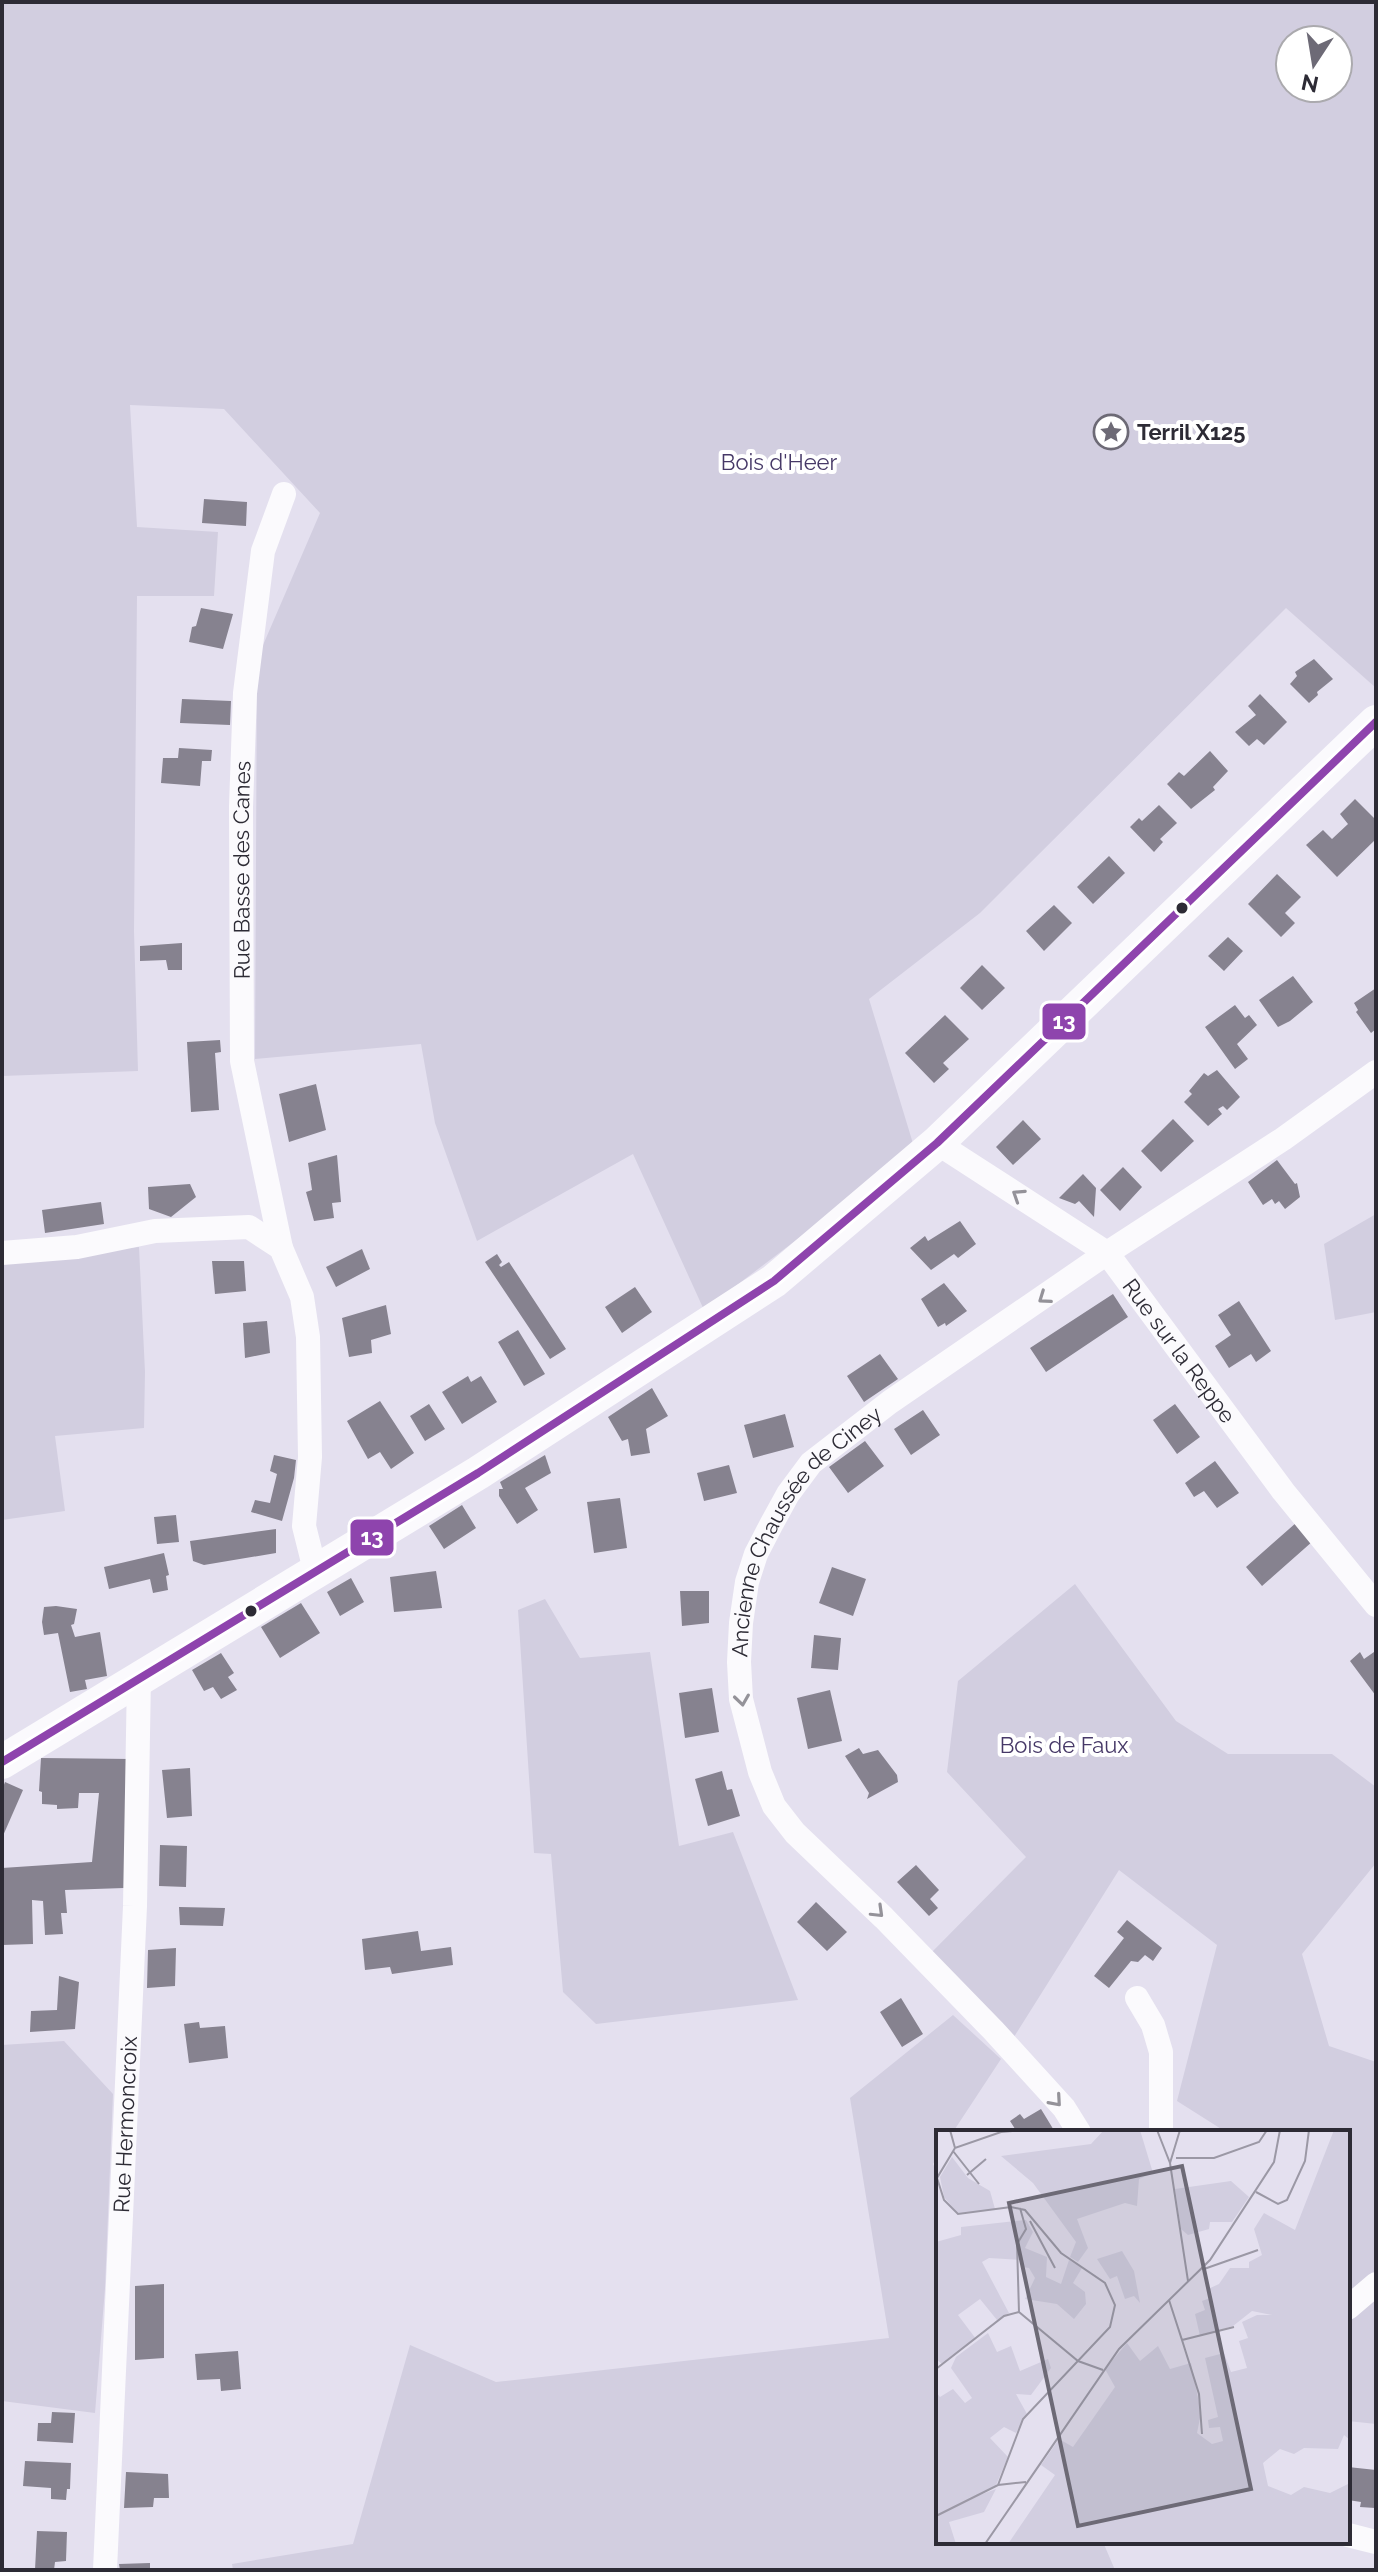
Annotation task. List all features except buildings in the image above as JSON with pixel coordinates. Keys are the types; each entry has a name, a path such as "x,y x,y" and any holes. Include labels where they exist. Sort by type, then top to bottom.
{"main road":[{"path":"4,1758 490,1465 774,1281 937,1143 1376,722"}],"street":[{"name":"Rue Basse des Canes","path":"284,494 263,551 245,693 241,807 242,1061 281,1248 302,1297 308,1337 310,1457 304,1526 315,1570"},
{"name":"Ancienne Chaussée de Ciney","path":"1078,2130 1064,2108 993,2030 884,1918 795,1833 774,1806 760,1772 741,1699 741,1623 747,1582 756,1554 788,1494 811,1463 890,1402 1107,1253 1283,1139 1376,1072"},
{"name":"Rue sur la Reppe","path":"937,1143 1107,1253 1273,1478 1376,1605"},
{"path":"2,1253 77,1247 155,1231 249,1227 281,1248"},
{"name":"Rue Hermoncroix","path":"105,2570 135,1906 139,1677"},
{"path":"1137,1998 1153,2025 1161,2052 1161,2130"},
{"path":"1350,2306 1376,2284"},
{"path":"1350,2536 1376,2542"}],"green space":[{"name":"Bois d'Heer","path":"2,2 1376,2 1376,688 1286,608 980,913 869,999 915,1150 704,1310 633,1154 477,1241 435,1123 421,1044 255,1059 257,659 320,513 224,409 130,405 137,527 218,532 214,596 137,596 134,931 138,1071 2,1076"},
{"path":"1376,1214 1376,1312 1335,1320 1324,1244"},
{"path":"139,1247 145,1372 144,1428 55,1436 65,1511 2,1520 2,1258"},
{"name":"Bois de Faux","path":"1075,1584 1176,1721 1228,1754 1332,1754 1376,1787 1376,1863 1302,1954 1329,2046 1376,2062 1376,2424 1350,2421 1350,2130 1223,2130 1177,2101 1217,1945 1119,1870 1012,2040 929,1955 1026,1857 947,1772 958,1681"},
{"path":"545,1599 580,1658 650,1652 679,1846 733,1832 798,2000 596,2024 563,1992 551,1854 534,1853 518,1610"},
{"path":"953,2015 1001,2059 954,2130 936,2130 936,2159 933,2164 936,2170 936,2544 1104,2544 1115,2570 233,2570 232,2564 353,2544 410,2345 496,2382 889,2338 850,2098"},
{"path":"64,2041 113,2094 105,2288 95,2413 2,2401 2,2045"}],"transit line":[{"name":"13","path":"2,1762 478,1473 774,1281 937,1143 1376,722"}],"place":[{"name":"Terril X125","path":"1111,432"}]}
